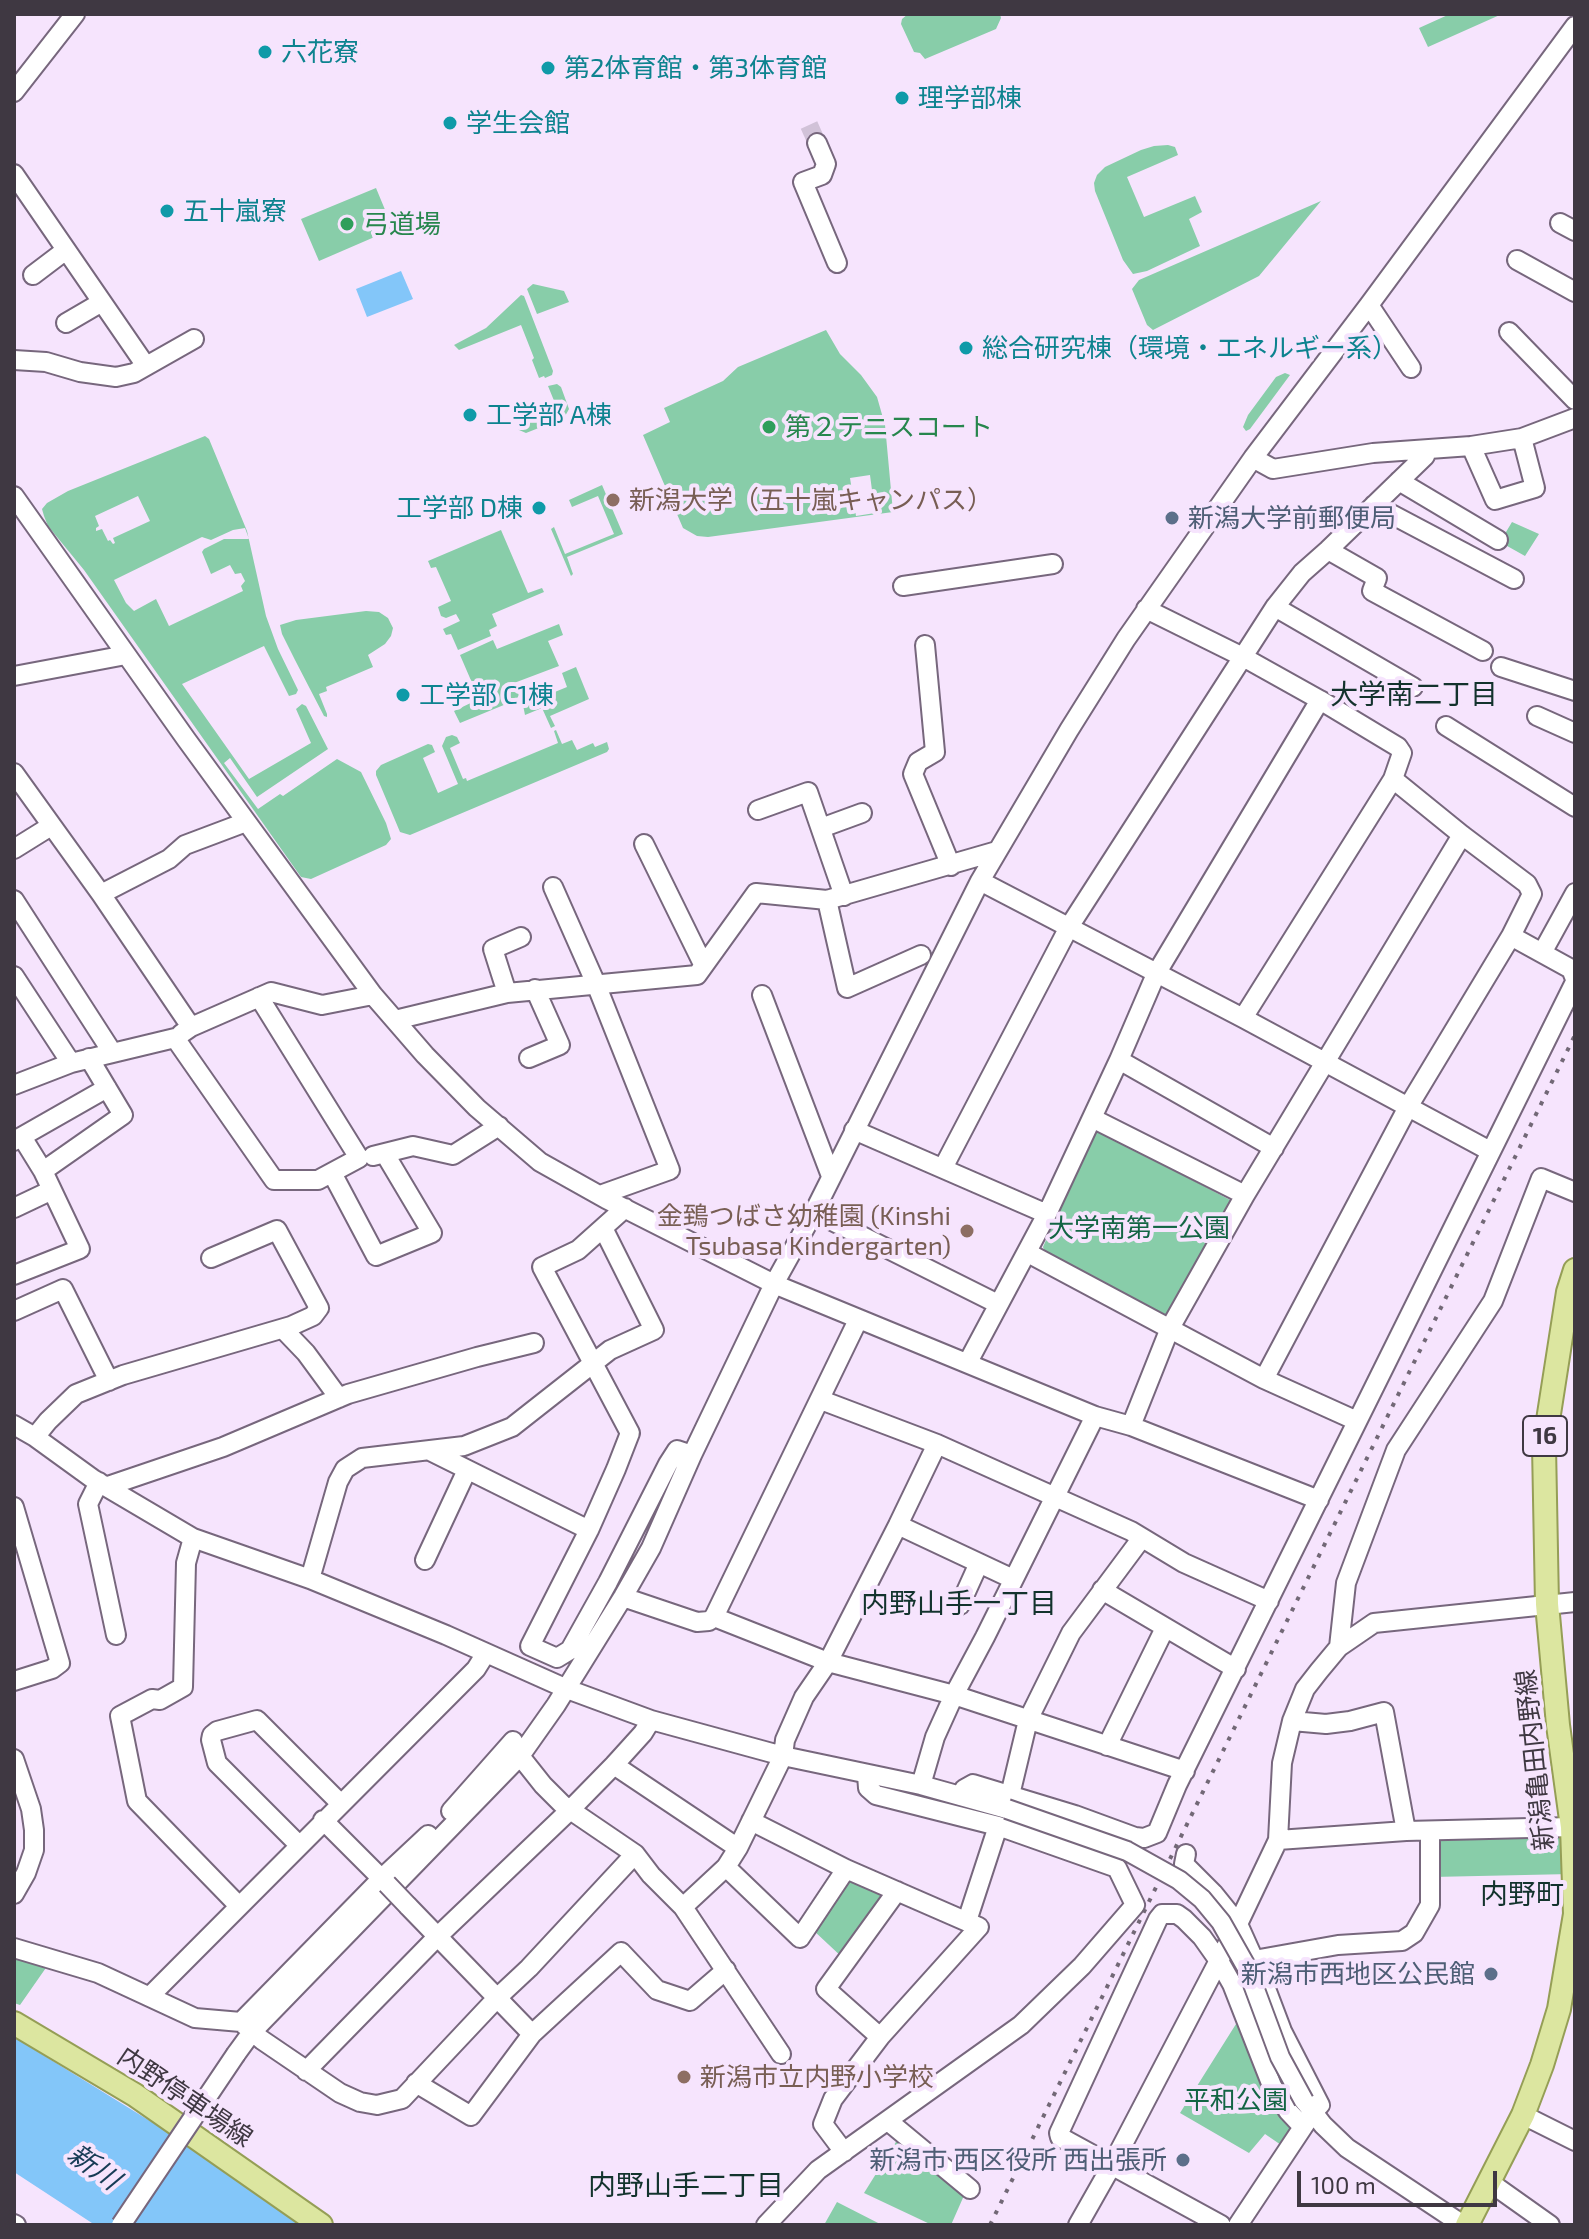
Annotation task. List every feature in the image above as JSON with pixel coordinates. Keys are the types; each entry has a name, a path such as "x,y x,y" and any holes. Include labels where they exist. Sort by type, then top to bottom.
{"main road":[{"name":"新潟亀田内野線","path":"1465,2225 1523,2115 1559,2009 1573,1943 1572,1827 1558,1725 1547,1604 1544,1446 1569,1335 1568,1292 1575,1270"},
{"name":"内野停車場線","path":"14,2023 135,2095 321,2225"}],"street":[{"path":"14,92 75,14"},
{"path":"246,2027 516,1749 567,1689 651,1548 774,1284 814,1212 980,881 1069,730 1146,609 1253,458 1575,26"},
{"path":"817,143 826,164 822,175 803,182 837,263"},
{"path":"14,174 146,366"},
{"path":"33,275 66,250"},
{"path":"1517,260 1575,292"},
{"path":"66,323 102,302"},
{"path":"1369,305 1411,368"},
{"path":"1509,332 1575,400"},
{"path":"14,360 46,362 80,372 116,377 134,373 194,339"},
{"path":"1253,458 1273,469 1373,453 1471,446 1522,438 1575,418"},
{"path":"1471,446 1495,500 1535,488 1522,438"},
{"path":"943,1168 1069,927 1275,607 1302,573 1427,451"},
{"path":"1399,481 1498,540"},
{"path":"16,503 373,995 477,1108 540,1162 774,1284 1095,1416 1131,1426 1319,1500"},
{"path":"1374,505 1514,579"},
{"path":"1328,550 1377,578 1372,591 1483,651"},
{"path":"903,586 1053,564"},
{"path":"1275,607 1413,687"},
{"path":"1146,609 1243,657 1320,700 1398,747 1402,753 1393,779 1243,1018"},
{"path":"925,645 935,752 918,762 913,774 951,866"},
{"path":"14,676 126,655"},
{"path":"1501,667 1575,691"},
{"path":"968,1362 1047,1214 1156,974 1320,700"},
{"path":"1537,716 1575,733"},
{"path":"1446,726 1575,807"},
{"path":"14,773 101,894 274,1180 318,1180 359,1158 413,1146 453,1155 499,1126"},
{"path":"1264,1379 1408,1107 1511,936 1532,894 1531,889 1393,779"},
{"path":"758,810 808,792 821,828 835,898 847,988 921,955"},
{"path":"821,828 862,813"},
{"path":"101,894 169,859 185,845 246,822"},
{"path":"14,849 51,826"},
{"path":"1131,1426 1170,1328 1245,1195 1462,835"},
{"path":"644,844 703,964"},
{"path":"395,1020 507,993 697,975 756,893 835,898 997,851"},
{"path":"980,881 1490,1151"},
{"path":"553,887 596,984 670,1170 600,1195"},
{"path":"1542,953 1575,893"},
{"path":"14,900 112,1052"},
{"path":"867,1775 868,1788 876,1795 1005,1810 1144,1838 1157,1833 1575,980 1571,969 1511,936"},
{"path":"507,993 493,949 521,937"},
{"path":"14,976 80,1060 107,1088 123,1115 43,1171"},
{"path":"529,1058 560,1045 535,989"},
{"path":"14,1085 80,1060 183,1033 271,992 322,1005 373,995"},
{"path":"762,995 831,1176"},
{"path":"259,997 359,1158"},
{"path":"1119,1060 1274,1148"},
{"path":"14,1275 80,1249 43,1171 18,1139 107,1088"},
{"path":"1092,1118 1245,1195"},
{"path":"854,1130 1047,1214"},
{"path":"332,1173 376,1256 432,1233 385,1154"},
{"path":"1339,1647 1346,1583 1396,1450 1493,1301 1541,1178 1575,1192"},
{"path":"14,1208 52,1190"},
{"path":"625,1208 578,1250 542,1267 630,1433 589,1530 530,1646 557,1658 570,1650 672,1457 677,1450 692,1455"},
{"path":"814,1212 998,1304"},
{"path":"310,1579 338,1482 345,1469 362,1458 464,1446 512,1427 610,1350 654,1330 603,1228"},
{"path":"35,1437 76,1394 109,1381 283,1329 313,1316 319,1308 277,1230 211,1258"},
{"path":"1028,1253 1264,1379 1357,1421"},
{"path":"14,1311 63,1289 109,1381"},
{"path":"623,1597 697,1622 709,1621 714,1617 858,1320"},
{"path":"283,1329 306,1353 339,1398"},
{"path":"116,1635 88,1504 104,1484 223,1447 339,1398 534,1343"},
{"path":"821,1400 937,1444 1131,1531 1184,1563 1269,1601"},
{"path":"921,1785 935,1737 954,1695 1095,1416"},
{"path":"14,1425 193,1538 310,1579 567,1689 651,1720 783,1756 962,1795 1127,1851 1179,1880 1202,1899 1221,1922 1247,1968 1280,2057 1307,2113 1347,2148 1465,2225"},
{"path":"683,1907 726,1867 738,1848 783,1756 785,1740 804,1697 828,1662 937,1444"},
{"path":"430,1451 589,1530"},
{"path":"425,1560 467,1470"},
{"path":"14,1507 60,1663 52,1669 14,1681"},
{"path":"898,1525 1013,1579"},
{"path":"193,1538 186,1563 183,1687 120,1716 137,1801 239,1906"},
{"path":"967,1921 1005,1810 1028,1720 1071,1633 1141,1539"},
{"path":"960,1605 979,1563"},
{"path":"1102,1590 1236,1669"},
{"path":"1078,2225 1219,1961 1278,1840 1282,1763 1292,1721 1305,1689 1339,1647 1374,1623 1575,1602"},
{"path":"714,1617 828,1662 954,1695 1185,1771"},
{"path":"1107,1746 1165,1628"},
{"path":"150,1996 476,1669 486,1653"},
{"path":"1292,1721 1326,1724 1384,1712 1406,1831"},
{"path":"299,1845 217,1763 212,1735 257,1720 340,1803"},
{"path":"306,2071 438,1936 569,1811 643,1733 651,1720"},
{"path":"516,1749 543,1785 569,1811 635,1854 683,1907 781,2054"},
{"path":"121,2225 236,2054 246,2027 417,1846 516,1749"},
{"path":"14,1759 31,1809 34,1830 34,1850 14,1894"},
{"path":"614,1765 738,1848"},
{"path":"766,2225 818,2170 1021,2025 1082,1966 1135,1905 1117,1868 1005,1810"},
{"path":"323,1820 532,2034"},
{"path":"751,1821 846,1869 979,1927 880,2037 833,2099 823,2124 844,2152"},
{"path":"1278,1840 1406,1831 1572,1827"},
{"path":"1254,1960 1338,1945 1402,1941 1414,1933 1430,1905 1430,1831"},
{"path":"14,1948 98,1973 195,2018 246,2027 340,2093 377,2105 402,2099 635,1854"},
{"path":"1186,1854 1184,1864 1238,1924 1282,2031 1320,2105 1307,2113 1238,2225"},
{"path":"726,1867 800,1938 846,1869"},
{"path":"880,2037 826,1989 897,1891"},
{"path":"1221,2225 1066,2141 1059,2133 1162,1914 1177,1914 1202,1937 1232,1984 1272,2086 1288,2111 1307,2113"},
{"path":"416,2083 471,2116 532,2034 621,1952 657,1990 690,2001 726,1970"},
{"path":"1523,2115 1575,2141"},
{"path":"888,2121 970,2189"},
{"path":"1488,2181 1550,2225"}],"green space":[{"path":"908,14 1000,14 1001,18 996,29 925,59 914,52 901,24"},
{"path":"1450,14 1502,14 1428,47 1419,28"},
{"path":"1168,145 1175,147 1178,155 1127,177 1144,217 1195,196 1202,212 1189,219 1200,246 1147,271 1133,274 1123,260 1094,183 1105,167 1141,150"},
{"name":"弓道場","path":"376,188 393,229 319,261 301,219"},
{"path":"1321,201 1259,276 1153,330 1147,325 1132,289 1139,280"},
{"path":"533,284 564,291 569,302 537,314 527,289"},
{"path":"521,295 553,371 545,378 539,378 521,325 459,350 454,345 486,328"},
{"path":"826,330 840,354 877,397 885,425 893,512 708,537 697,536 683,528 643,435 670,422 664,408 723,381 738,367","holes":["870,475 875,513 856,516 850,478"]},
{"path":"1285,373 1290,375 1246,431 1243,427 1248,415 1276,377"},
{"path":"557,384 569,409 564,418 526,433 519,430 516,424 557,408 548,386"},
{"path":"205,436 209,439 247,531 248,537 245,528 211,540 202,537 114,580 134,611 156,599 169,626 243,591 241,586 245,581 241,573 235,574 230,565 211,574 202,552 224,539 249,539 266,616 298,690 289,696 264,646 182,684 249,779 311,743 296,709 302,704 306,706 328,749 257,797 230,758 224,763 258,809 337,759 361,772 386,823 391,839 386,845 311,879 301,877 84,570 48,526 42,509 68,491","holes":["138,496 150,521 113,538 113,544 102,529 96,531 99,526 95,516"]},
{"path":"602,485 623,534 567,557 571,576 551,529 554,527 565,554 614,534 598,496 572,507 569,500"},
{"path":"1512,522 1539,534 1525,556 1500,542"},
{"path":"501,530 528,593 542,588 544,592 492,614 497,626 489,630 491,636 458,650 451,634 446,635 443,629 460,621 456,614 446,618 441,616 438,607 451,601 436,567 431,568 428,561"},
{"path":"366,611 379,612 388,618 393,628 391,636 368,655 373,667 326,687 327,691 319,694 327,714 327,717 324,716 280,625"},
{"path":"559,624 563,635 548,641 559,666 514,683 519,695 516,700 460,723 454,711 479,699 460,655 493,640 497,649"},
{"path":"576,667 589,699 550,716 555,726 551,728 542,708 525,715 523,705 567,687 562,673"},
{"path":"556,730 562,744 572,740 577,750 593,743 595,747 607,742 609,749 410,835 400,832 376,775 381,765 432,745 435,752 423,758 438,793 458,784 442,746 446,737 457,737 460,743 450,748 463,779 467,781 558,743"},
{"name":"大学南第一公園","path":"1099,1131 1234,1202 1167,1317 1045,1253 1043,1247 1093,1133"},
{"path":"1571,1828 1571,1874 1432,1877 1431,1832"},
{"path":"849,1875 889,1893 844,1959 813,1930"},
{"path":"14,1951 50,1962 20,2005 14,2003"},
{"name":"平和公園","path":"1236,2024 1298,2128 1284,2147 1265,2134 1249,2153 1180,2113"},
{"path":"899,2137 966,2191 951,2225 932,2225 864,2193"},
{"path":"837,2202 882,2225 824,2225"}],"water":[{"path":"401,271 413,299 367,317 356,289"},
{"name":"新川","path":"14,2037 218,2163 303,2225 95,2225 14,2172"}],"tunnel":[{"path":"809,125 817,143"}],"railway":[{"path":"990,2225 1575,1035"}],"place":[{"name":"六花寮","path":"265,52"},
{"name":"第2体育館・第3体育館","path":"548,68"},
{"name":"理学部棟","path":"902,98"},
{"name":"学生会館","path":"450,123"},
{"name":"五十嵐寮","path":"167,211"},
{"name":"弓道場","path":"347,224"},
{"name":"総合研究棟（環境・エネルギー系）","path":"966,348"},
{"name":"工学部 A棟","path":"470,415"},
{"name":"第２テニスコート","path":"769,427"},
{"name":"新潟大学（五十嵐キャンパス）","path":"613,500"},
{"name":"工学部 D棟","path":"539,508"},
{"name":"新潟大学前郵便局","path":"1172,518"},
{"name":"工学部 C1棟","path":"403,695"},
{"name":"金鵄つばさ幼稚園 (Kinshi Tsubasa Kindergarten)","path":"967,1231"},
{"name":"新潟市西地区公民館","path":"1491,1974"},
{"name":"新潟市立内野小学校","path":"684,2077"},
{"name":"新潟市 西区役所 西出張所","path":"1183,2160"}],"district":[{"name":"大学南二丁目","path":"1414,695"},
{"name":"内野山手一丁目","path":"959,1604"},
{"name":"内野町","path":"1522,1895"},
{"name":"内野山手二丁目","path":"686,2186"}]}
